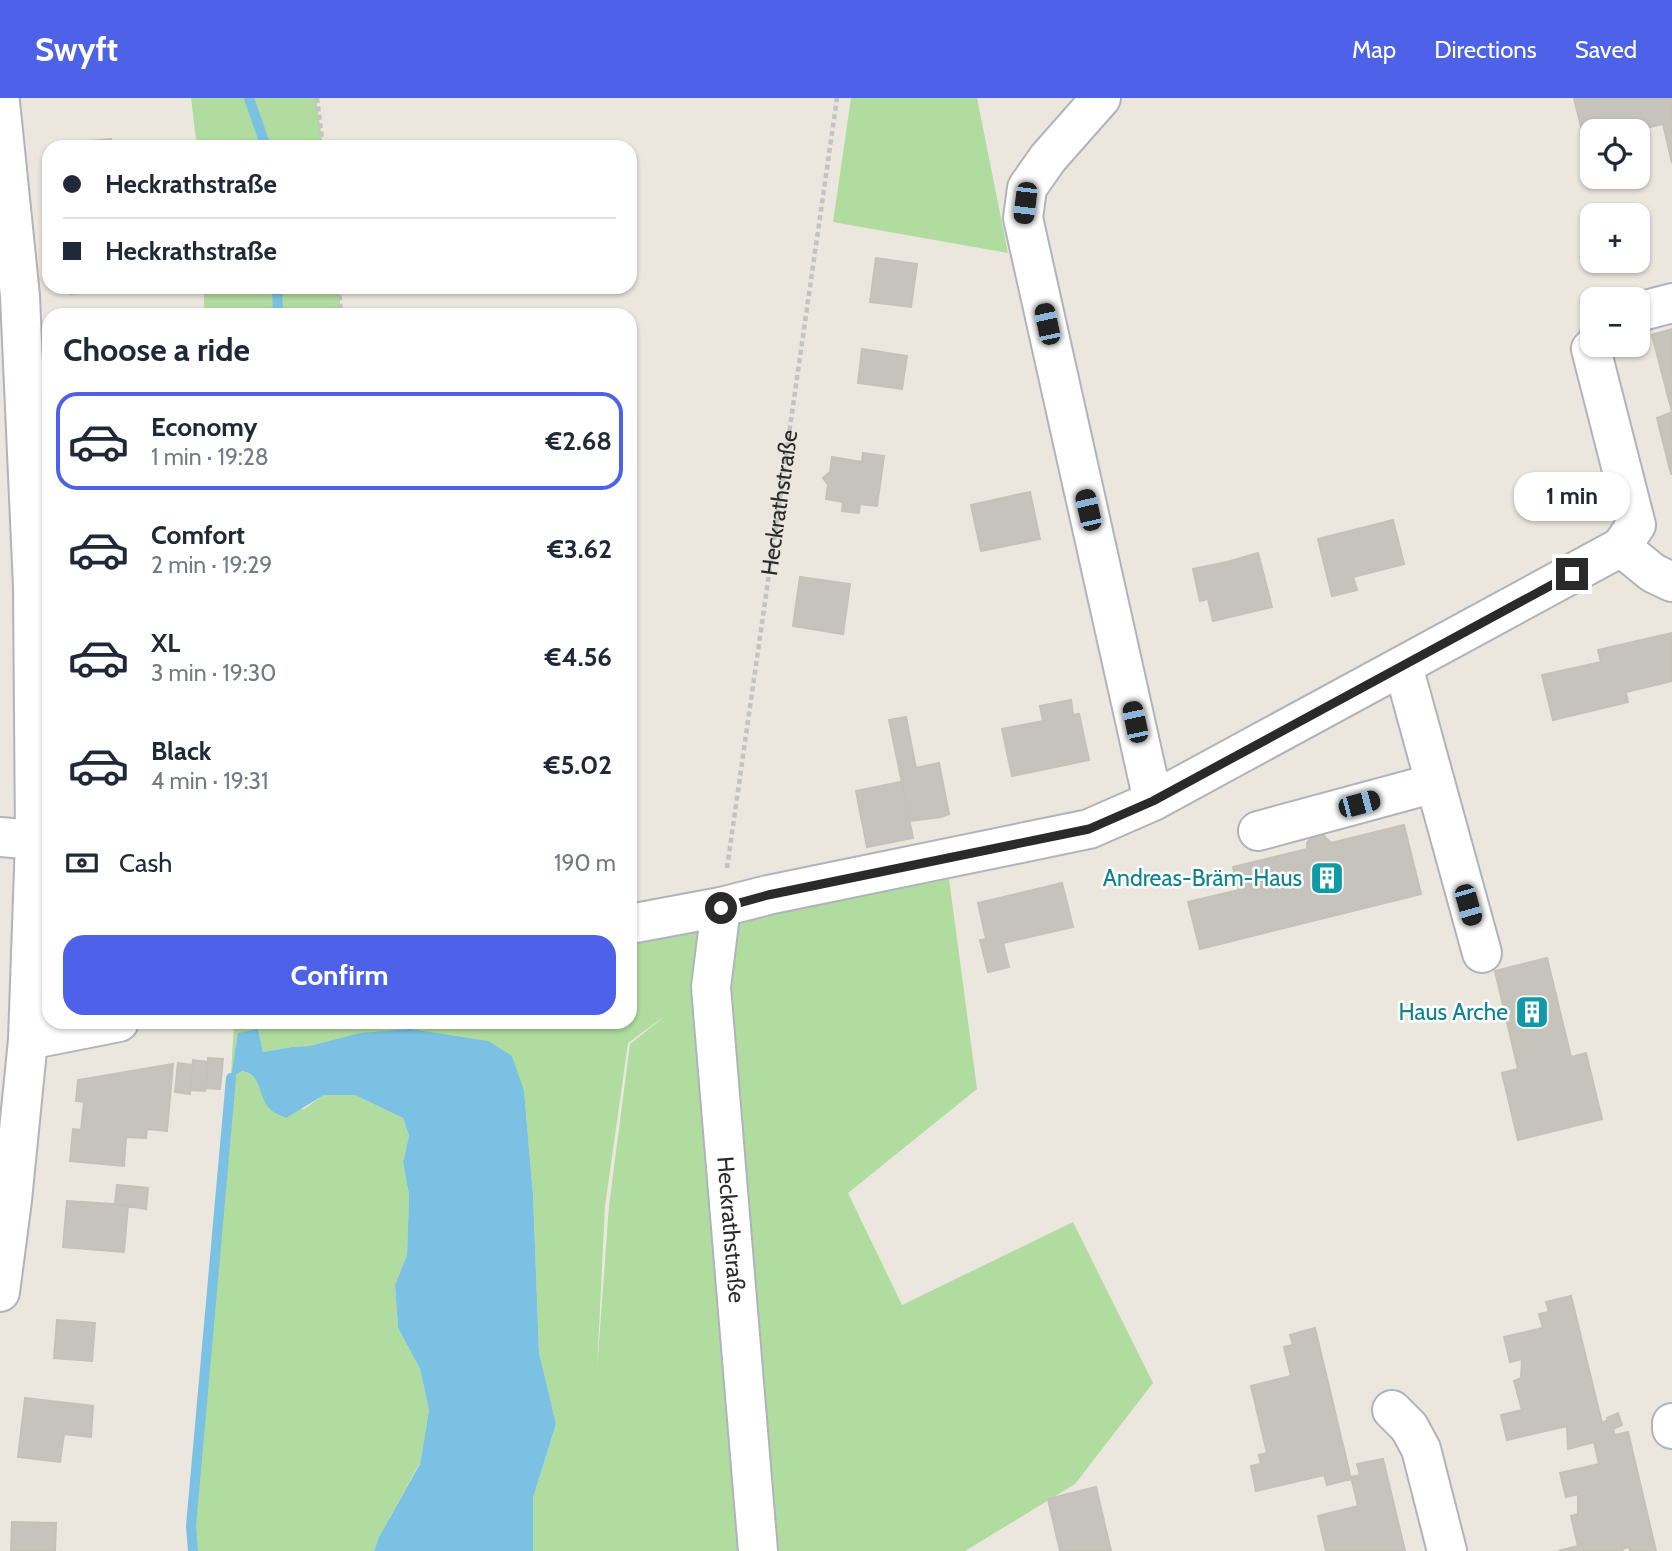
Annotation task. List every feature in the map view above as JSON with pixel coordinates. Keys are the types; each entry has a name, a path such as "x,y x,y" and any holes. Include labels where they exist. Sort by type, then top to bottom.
{"street":[{"path":"1101,98 1048,158 1027,188 1023,218 1153,801"},
{"path":"0,102 20,296 33,587 18,839 28,1040 6,1199 0,1292"},
{"path":"1650,309 1672,303"},
{"path":"637,923 721,908 768,895 1089,829 1153,801 1621,547 1636,525 1595,357"},
{"path":"1621,547 1653,573 1672,582"},
{"path":"1403,666 1482,953"},
{"path":"1258,831 1435,783"},
{"name":"Heckrathstraße","path":"721,908 711,987 758,1551"},
{"path":"28,1040 84,1029"},
{"path":"1392,1410 1409,1427 1420,1450 1447,1551"},
{"path":"1672,1423 1672,1429"}],"path":[{"path":"317,98 322,140"},
{"name":"Heckrathstraße","path":"721,908 837,98"}],"green space":[{"path":"191,98 316,98 322,140 196,140"},
{"path":"851,98 977,98 1008,253 833,222"},
{"path":"204,294 340,294 340,308 204,308"},
{"path":"949,879 977,1089 848,1193 902,1305 1073,1222 1153,1383 1075,1484 965,1551 533,1551 533,1498 556,1424 539,1352 533,1194 524,1091 310,1046 263,1052 258,1029 637,1029 637,936 695,931 703,941 748,918","holes":["669,1013 630,1044 609,1206 597,1370 605,1206 628,1043"]},
{"path":"234,1029 258,1029 231,1078 242,1071 252,1076 269,1109 304,1109 324,1095 355,1095 403,1118 409,1136 403,1162 409,1195 407,1255 395,1285 398,1328 420,1369 429,1410 420,1463 374,1551 189,1551 187,1526 224,1199"}],"water":[{"path":"258,1029 263,1052 310,1046 360,1033 410,1029 488,1041 512,1056 524,1091 533,1194 539,1352 556,1424 533,1498 533,1551 374,1551 379,1537 420,1464 429,1410 420,1369 398,1328 395,1285 407,1255 409,1195 403,1162 409,1136 403,1118 355,1095 324,1095 286,1118 271,1110 253,1076 242,1071 231,1078 238,1033"}],"building":[{"path":"1574,98 1672,98 1672,163 1663,124 1650,127 1650,119 1580,119 1580,123"},
{"path":"876,258 917,264 911,307 870,302"},
{"path":"1672,329 1672,412 1652,335"},
{"path":"862,349 907,356 902,389 858,383"},
{"path":"1672,412 1672,474 1671,474 1657,418"},
{"path":"863,453 884,456 877,506 860,504 859,513 842,511 843,502 826,499 828,485 823,478 830,472 832,457 862,462"},
{"path":"1030,492 1040,539 981,551 971,505"},
{"path":"1393,520 1404,564 1353,577 1357,590 1332,596 1318,539"},
{"path":"1258,553 1272,607 1213,621 1208,599 1200,601 1193,569"},
{"path":"800,577 850,584 843,634 793,626"},
{"path":"1672,633 1672,681 1626,692 1628,702 1553,720 1542,675 1601,662 1598,650"},
{"path":"1071,700 1073,715 1079,714 1089,760 1012,776 1002,729 1043,721 1040,706"},
{"path":"906,717 916,768 939,763 949,814 910,821 889,720"},
{"path":"901,782 913,838 867,847 856,791"},
{"name":"Andreas-Bräm-Haus","path":"1404,825 1421,894 1200,949 1188,902 1239,890 1233,867 1307,849 1307,843 1313,835 1322,834 1331,843"},
{"path":"1062,883 1073,927 1003,943 1009,967 988,972 980,940 986,939 978,903"},
{"name":"Haus Arche","path":"1547,958 1571,1057 1586,1053 1602,1119 1518,1140 1502,1073 1518,1069 1495,971"},
{"path":"208,1058 223,1059 220,1089 206,1088"},
{"path":"193,1060 208,1062 205,1091 190,1090"},
{"path":"178,1063 193,1065 190,1094 175,1092"},
{"path":"173,1064 167,1131 147,1129 146,1138 126,1137 124,1166 70,1161 73,1129 81,1130 84,1102 76,1101 78,1080"},
{"path":"117,1185 148,1188 146,1209 115,1204"},
{"path":"67,1201 128,1205 124,1252 63,1247"},
{"path":"1571,1296 1602,1423 1618,1413 1622,1425 1613,1429 1615,1435 1628,1432 1656,1551 1630,1551 1629,1547 1622,1549 1623,1551 1558,1551 1578,1546 1571,1516 1578,1514 1578,1494 1566,1497 1560,1473 1599,1464 1594,1442 1568,1449 1567,1426 1507,1440 1501,1415 1522,1410 1514,1381 1521,1378 1522,1359 1510,1362 1504,1337 1543,1328 1539,1314 1549,1312 1546,1302"},
{"path":"57,1320 95,1323 92,1361 54,1358"},
{"path":"1315,1328 1351,1479 1327,1485 1324,1475 1256,1491 1251,1466 1261,1464 1259,1455 1267,1453 1251,1386 1291,1376 1284,1347 1293,1345 1290,1335"},
{"path":"25,1398 93,1406 91,1437 64,1434 60,1462 18,1457"},
{"path":"1383,1459 1405,1551 1326,1551 1318,1516 1358,1506 1351,1477 1360,1475 1357,1464"},
{"path":"1096,1487 1111,1551 1060,1551 1048,1499"},
{"path":"12,1522 56,1523 55,1551 11,1551"}],"waterway":[{"path":"249,98 264,140"},
{"path":"277,294 278,308"},
{"path":"193,1551 191,1526 231,1078"}],"place":[{"name":"Andreas-Bräm-Haus","path":"1327,878"},
{"name":"Haus Arche","path":"1532,1012"}],"route":[{"path":"721,908 768,895 1089,829 1153,801 1572,574"}]}
